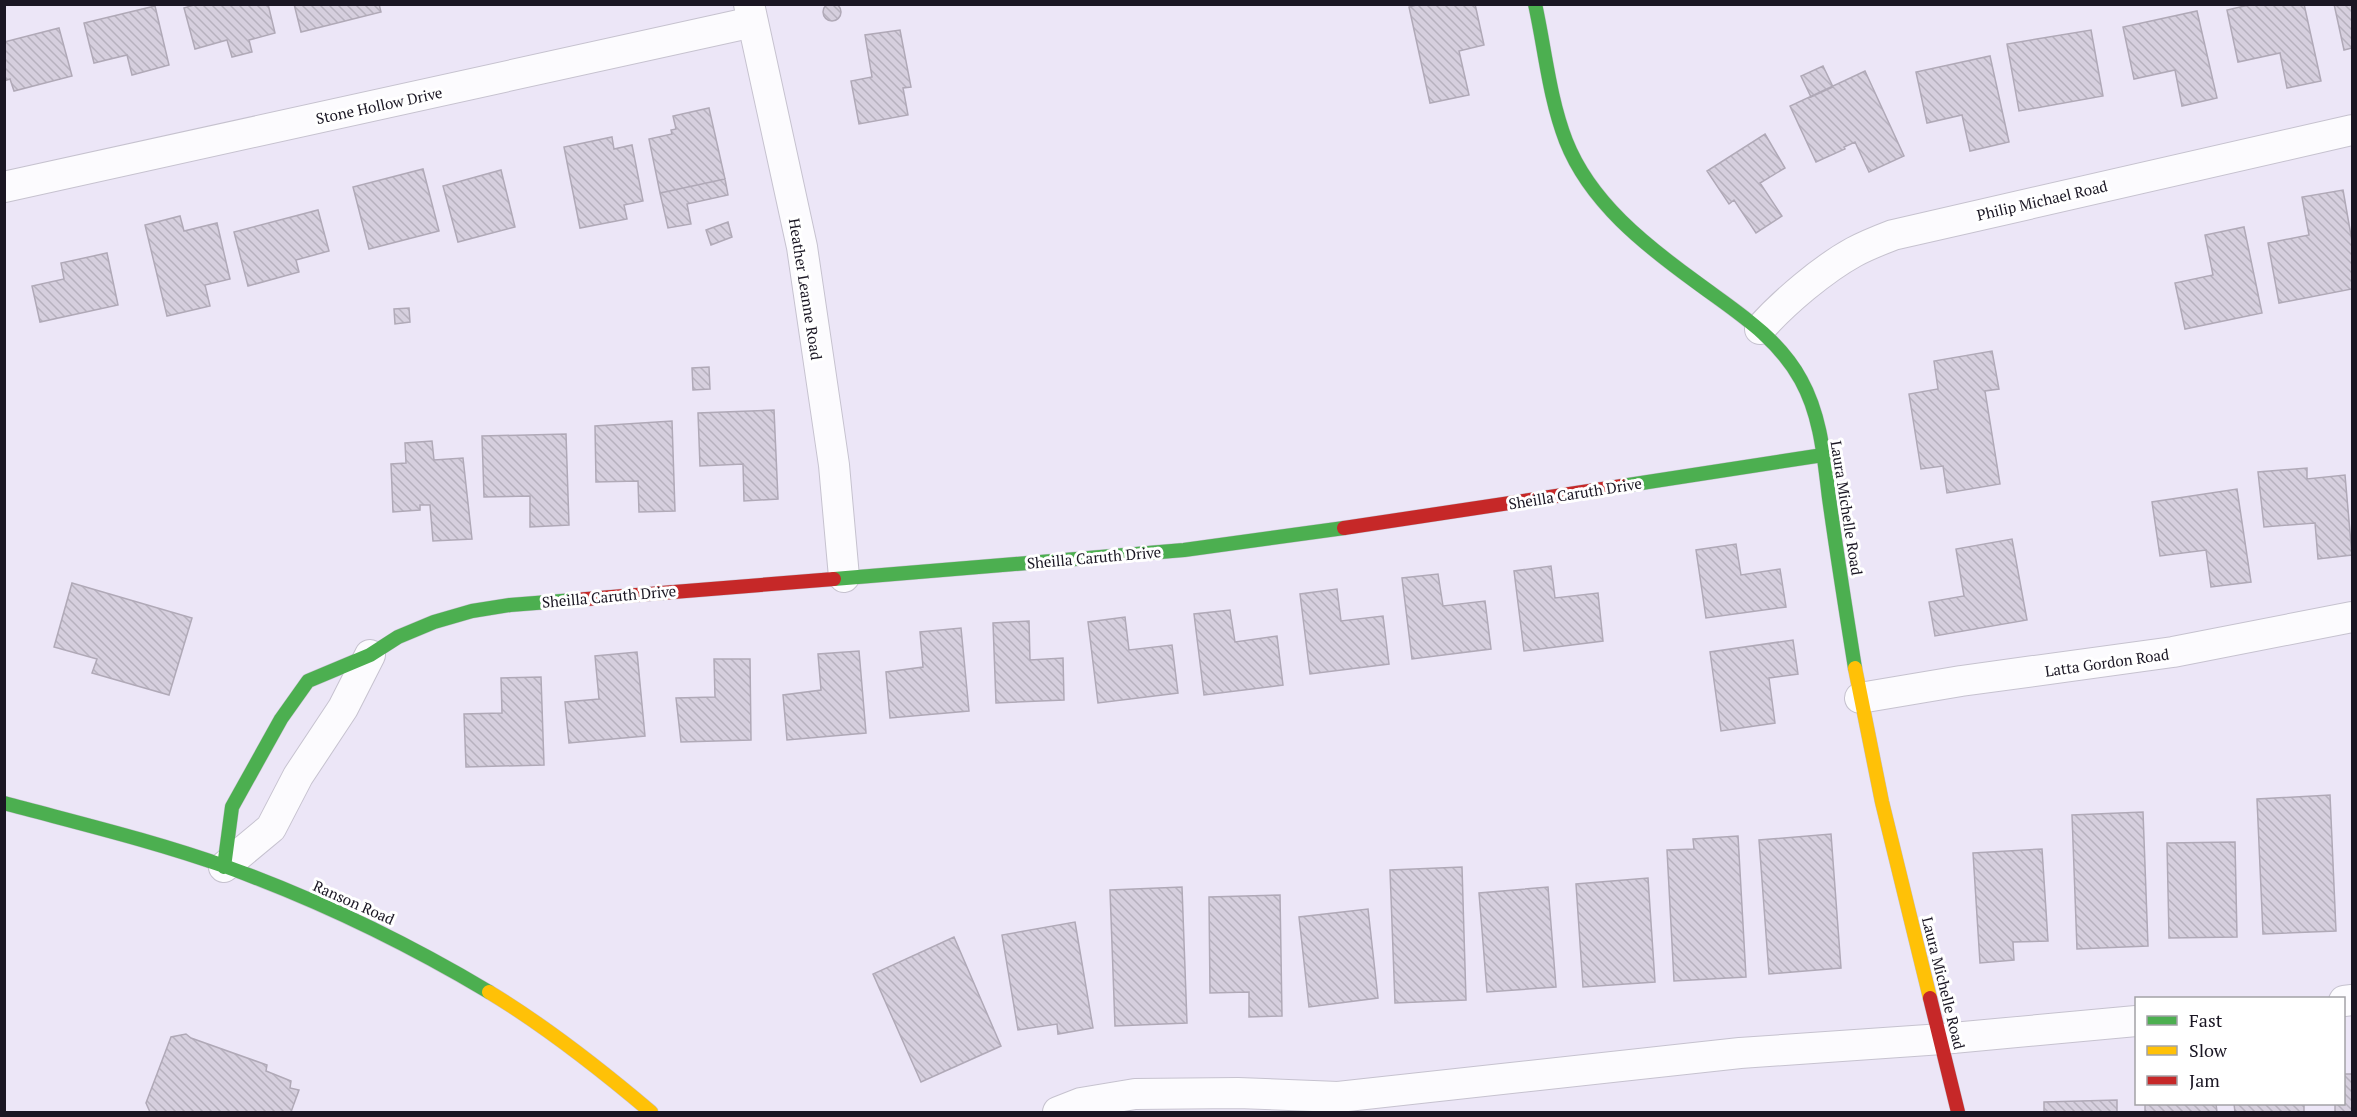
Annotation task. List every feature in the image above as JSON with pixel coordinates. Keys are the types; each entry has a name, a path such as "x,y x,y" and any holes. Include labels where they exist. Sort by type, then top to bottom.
{"street":[{"name":"Laura Michelle Road","path":"1535,4 1560,123 1574,159 1594,191 1620,220 1760,329 1796,369 1811,400 1823,455 1860,698 1891,843 1942,1039 1958,1113"},
{"name":"Stone Hollow Drive","path":"4,187 751,14"},
{"name":"Heather Leanne Road","path":"751,14 801,247 834,465 844,577"},
{"name":"Philip Michael Road","path":"1760,329 1775,312 1853,252 1893,235 2352,130"},
{"name":"Sheilla Caruth Drive","path":"224,867 232,807 281,719 308,681 370,655 398,637 434,622 472,611 510,604 1217,546 1823,455"},
{"name":"Latta Gordon Road","path":"1860,698 1961,681 2173,652 2352,617"},
{"path":"224,867 271,828 308,760 343,708 370,655"},
{"name":"Ranson Road","path":"4,803 224,867 329,908 380,931 449,967 525,1014 619,1084 651,1113"},
{"path":"1058,1113 1081,1103 1135,1094 1238,1093 1338,1097 1740,1053 1942,1039 2135,1021"}],"building":[{"path":"832,3 838,6 841,12 838,18 832,21 826,18 823,12 826,6"},
{"path":"197,4 268,4 275,33 249,40 252,52 232,57 227,40 195,49 184,8"},
{"path":"294,4 379,4 381,12 301,32"},
{"path":"1420,4 1475,4 1484,45 1459,51 1469,95 1430,103 1409,7"},
{"path":"2253,4 2304,4 2321,81 2287,88 2280,53 2238,62 2227,10"},
{"path":"2334,4 2352,4 2352,48 2344,50"},
{"path":"155,6 169,65 132,75 127,55 94,63 84,23"},
{"path":"2197,11 2217,98 2182,106 2175,70 2134,79 2123,27"},
{"path":"59,28 72,76 14,91 10,79 4,81 4,42"},
{"path":"900,30 911,87 903,88 908,115 859,124 851,81 872,77 865,35"},
{"path":"2091,30 2103,96 2019,111 2007,44"},
{"path":"1990,56 2009,142 1970,151 1962,115 1927,123 1916,72"},
{"path":"1823,66 1833,87 1811,97 1801,76"},
{"path":"1865,71 1904,156 1869,172 1855,142 1816,162 1790,106"},
{"path":"709,108 725,179 660,193 649,139 672,134 671,130 676,129 673,116"},
{"path":"1765,134 1785,168 1760,183 1782,216 1756,233 1734,200 1729,204 1707,171"},
{"path":"612,137 614,149 632,145 643,201 624,205 627,219 580,228 564,147"},
{"path":"423,169 439,231 369,249 353,187"},
{"path":"501,170 515,227 458,242 443,186"},
{"path":"725,179 728,195 687,204 691,224 668,228 660,193"},
{"path":"2343,190 2352,241 2352,289 2279,303 2268,243 2309,235 2302,197"},
{"path":"318,210 329,251 296,260 299,272 248,286 234,232"},
{"path":"180,216 184,231 217,223 230,279 205,285 210,306 167,316 145,225"},
{"path":"728,222 732,237 711,245 706,230"},
{"path":"2244,227 2262,313 2185,329 2175,283 2213,275 2205,235"},
{"path":"107,253 118,305 40,322 32,286 64,279 61,263"},
{"path":"409,308 410,322 395,324 394,309"},
{"path":"1992,351 1999,389 1985,391 2000,484 1947,493 1943,466 1921,469 1909,394 1938,389 1934,361"},
{"path":"709,367 710,389 693,390 692,368"},
{"path":"774,410 778,499 744,501 743,464 700,466 698,413"},
{"path":"672,421 675,511 639,512 638,481 596,482 595,426"},
{"path":"566,434 569,525 530,527 530,496 484,497 482,436"},
{"path":"432,441 434,460 463,458 472,539 433,541 430,505 420,505 420,510 393,512 391,464 406,463 405,443"},
{"path":"2307,468 2307,479 2345,475 2352,555 2318,559 2315,523 2264,527 2258,472"},
{"path":"2237,489 2251,582 2211,587 2206,550 2160,556 2152,502"},
{"path":"2012,539 2027,620 1935,636 1929,602 1964,596 1956,549"},
{"path":"1736,544 1741,575 1780,569 1786,607 1706,618 1696,550"},
{"path":"1551,566 1555,598 1598,593 1603,641 1524,651 1514,571"},
{"path":"1438,574 1443,606 1485,601 1491,649 1412,659 1402,578"},
{"path":"72,583 192,618 169,695 92,673 97,659 54,647"},
{"path":"1337,589 1341,621 1383,616 1389,664 1310,674 1300,594"},
{"path":"1230,610 1235,642 1277,636 1283,685 1204,695 1194,614"},
{"path":"1125,617 1129,650 1172,645 1178,693 1098,703 1088,622"},
{"path":"1029,621 1030,660 1063,658 1064,700 996,703 993,623"},
{"path":"961,628 969,711 890,718 886,672 923,667 920,632"},
{"path":"1793,640 1798,674 1769,678 1775,723 1721,731 1710,652"},
{"path":"859,651 866,733 787,740 783,695 821,690 818,654"},
{"path":"637,652 645,736 569,743 565,702 599,699 595,656"},
{"path":"714,659 750,659 751,740 681,742 676,698 715,697"},
{"path":"541,677 544,765 466,767 464,714 502,713 501,678"},
{"path":"2330,795 2336,931 2263,934 2257,799"},
{"path":"2143,812 2148,946 2077,949 2072,815"},
{"path":"1831,834 1841,968 1769,974 1759,840"},
{"path":"1738,836 1746,977 1674,981 1667,850 1694,849 1693,839"},
{"path":"2235,842 2237,937 2169,938 2167,843"},
{"path":"2042,849 2048,941 2013,942 2014,960 1980,963 1973,853"},
{"path":"1462,867 1466,1000 1395,1003 1390,870"},
{"path":"1648,878 1655,982 1583,987 1576,884"},
{"path":"1182,887 1187,1023 1115,1026 1110,890"},
{"path":"1548,887 1556,987 1487,992 1479,893"},
{"path":"1280,895 1282,1016 1249,1017 1249,992 1210,993 1209,897"},
{"path":"1368,909 1378,998 1309,1007 1299,917"},
{"path":"1075,922 1093,1028 1058,1034 1057,1024 1018,1030 1002,935"},
{"path":"954,937 1001,1046 921,1082 873,974"},
{"path":"186,1034 191,1038 267,1065 266,1071 291,1081 290,1088 299,1090 291,1112 150,1112 146,1103 171,1037"},
{"path":"2345,1074 2352,1074 2352,1112 2335,1112 2335,1105 2345,1105"},
{"path":"2117,1100 2117,1112 2044,1112 2044,1102"},
{"path":"2145,1105 2216,1105 2217,1112 2145,1112"},
{"path":"2234,1105 2304,1105 2304,1112 2235,1112"}],"traffic: fast":[{"path":"1535,4 1551,90 1560,124 1576,163 1589,184 1604,203 1639,237 1768,337 1791,364 1808,394 1821,437 1855,668"},
{"path":"1622,486 1823,455"},
{"path":"834,579 1184,550 1344,528"},
{"path":"224,867 232,807 281,719 308,681 370,655 398,637 434,622 472,611 510,605 574,600"},
{"path":"4,803 172,849 295,893 361,923 489,992"}],"traffic: slow":[{"path":"1855,668 1882,802 1930,998"},
{"path":"489,992 572,1049 651,1112"}],"traffic: jam":[{"path":"1344,528 1622,486"},
{"path":"574,600 834,579"},
{"path":"1930,998 1958,1112"}]}
